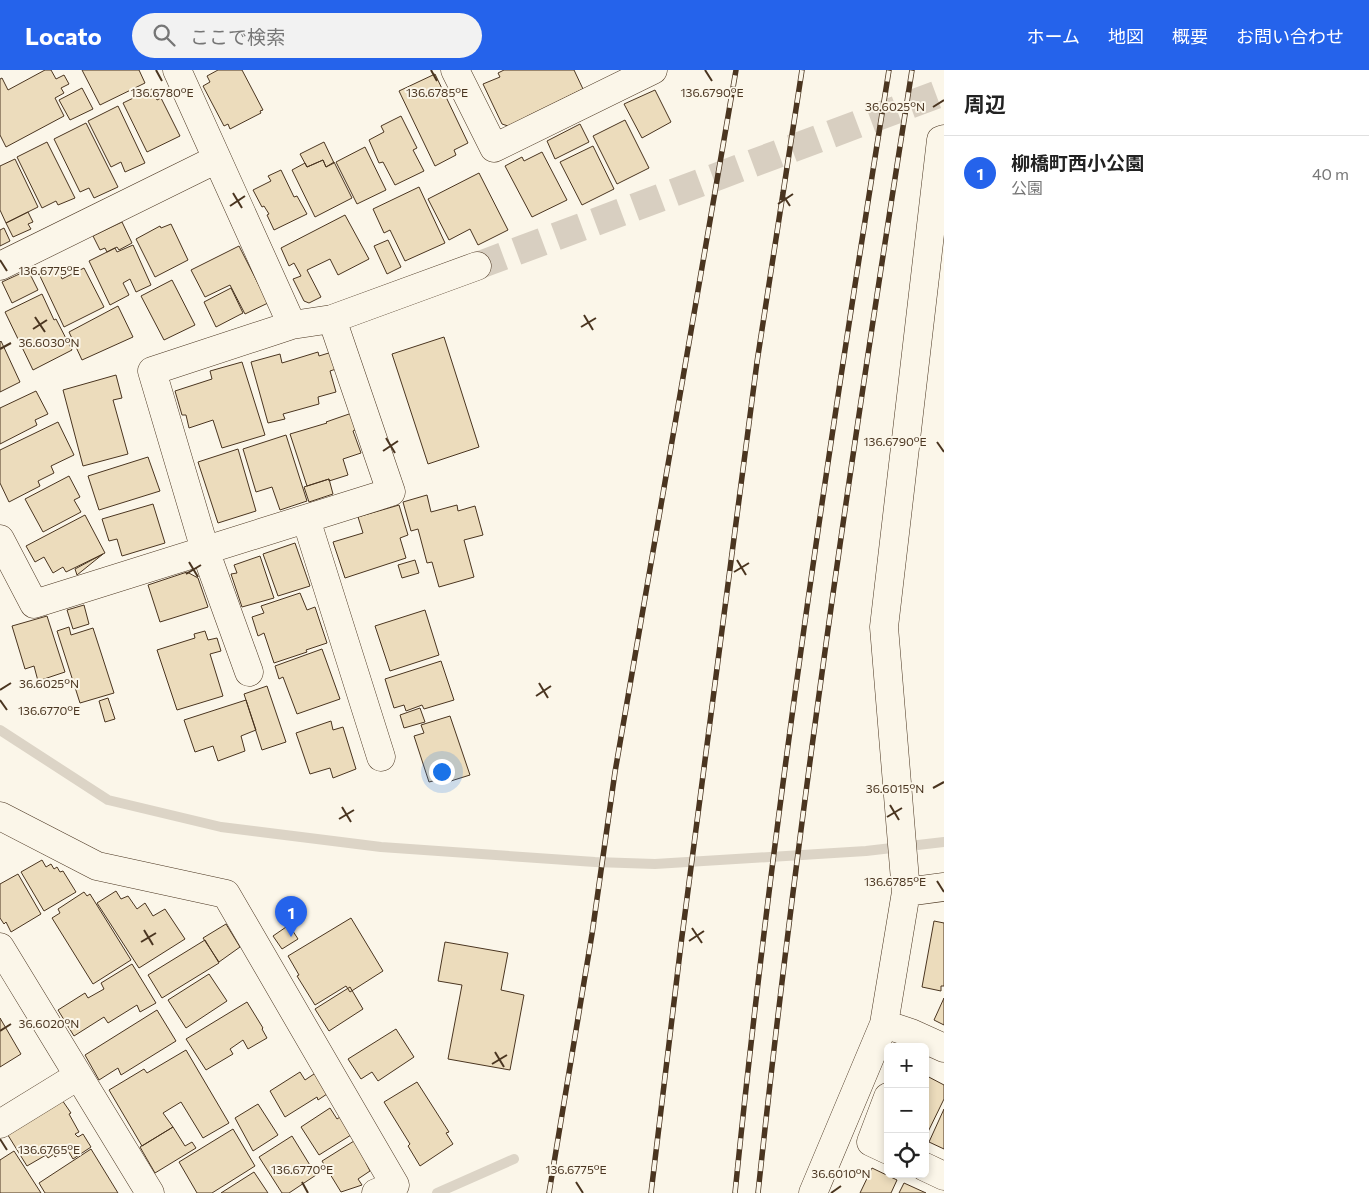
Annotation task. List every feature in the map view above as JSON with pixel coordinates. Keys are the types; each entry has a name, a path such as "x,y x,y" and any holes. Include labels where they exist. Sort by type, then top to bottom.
{"street":[{"path":"177,70 292,325"},
{"path":"455,70 494,148 653,70"},
{"path":"813,1193 884,1024 906,892 884,627 941,140 944,139"},
{"path":"0,266 217,159"},
{"path":"250,672 205,550 152,371 292,325 332,319 477,266"},
{"path":"0,539 34,604 391,492 332,319"},
{"path":"306,519 381,756"},
{"path":"0,816 97,866 226,894 395,1185 376,1193"},
{"path":"906,892 944,887"},
{"path":"0,947 150,1193"},
{"path":"884,1024 908,1040 944,1048"},
{"path":"0,1124 78,1076"},
{"path":"884,1108 872,1142 884,1148"},
{"path":"929,1169 944,1176"}],"building":[{"path":"45,70 51,70 56,79 64,75 69,84 61,88 64,93 55,98 64,116 6,147 0,135 0,79 2,78 8,90"},
{"path":"82,70 139,70 145,83 100,105"},
{"path":"218,70 242,70 263,110 260,111 261,113 230,129 228,124 224,126 203,86 210,82 207,76"},
{"path":"504,70 574,70 583,89 526,117 527,119 511,127 502,124 483,84 500,77 498,73"},
{"path":"435,74 468,143 454,150 456,155 435,166 399,91"},
{"path":"82,88 93,109 70,120 59,100"},
{"path":"152,89 157,100 161,98 180,136 147,152 123,103"},
{"path":"655,90 671,122 642,138 624,104"},
{"path":"118,106 145,163 125,172 121,162 111,167 88,121"},
{"path":"401,116 417,148 413,150 424,171 395,185 383,162 379,163 369,140 384,132 381,126"},
{"path":"625,120 649,168 617,184 593,136"},
{"path":"86,123 118,187 94,198 89,188 80,192 54,139"},
{"path":"580,124 589,142 555,159 547,141"},
{"path":"47,142 75,198 58,205 56,201 42,208 17,157"},
{"path":"324,142 334,163 326,167 323,160 307,167 300,154"},
{"path":"593,146 614,189 582,205 560,162"},
{"path":"365,147 386,190 357,204 336,162"},
{"path":"542,152 567,200 532,217 505,166 522,157 524,161"},
{"path":"15,159 38,207 6,223 0,210 0,166"},
{"path":"323,160 326,167 334,162 352,198 315,217 292,170 305,163 307,167"},
{"path":"281,170 294,197 297,196 307,214 274,230 267,215 269,214 264,206 262,207 253,190 271,181 268,176"},
{"path":"479,173 508,230 478,245 470,229 449,240 428,199"},
{"path":"419,187 445,243 405,261 390,230 384,233 373,209"},
{"path":"28,212 33,222 28,224 31,229 13,237 6,223"},
{"path":"345,215 369,259 338,275 330,259 307,270 321,297 309,303 304,301 293,279 301,276 294,263 289,266 281,248"},
{"path":"122,222 132,243 119,250 117,247 107,252 105,248 100,250 93,236"},
{"path":"171,224 188,260 155,277 136,239 160,226 161,228"},
{"path":"4,228 10,241 0,246 0,230"},
{"path":"388,240 401,267 387,274 374,246"},
{"path":"133,245 151,285 136,292 130,279 123,283 129,295 110,305 89,261 115,248 117,252"},
{"path":"239,246 268,303 245,314 230,285 205,297 191,270"},
{"path":"57,266 62,279 84,268 104,307 64,327 39,274"},
{"path":"28,270 38,290 12,303 2,282"},
{"path":"172,280 195,325 164,340 141,296"},
{"path":"231,288 243,313 216,327 204,302"},
{"path":"42,294 54,320 56,319 72,350 33,370 5,312"},
{"path":"118,306 133,337 82,360 69,332"},
{"path":"444,337 479,447 428,464 392,354"},
{"path":"0,342 20,382 0,392"},
{"path":"318,352 319,356 332,352 336,369 330,371 336,392 318,397 319,404 283,414 285,419 268,423 251,362 280,354 282,363"},
{"path":"242,362 265,435 222,448 213,420 189,428 186,415 182,415 175,391 212,379 210,371"},
{"path":"116,375 122,398 113,400 128,454 83,466 63,390"},
{"path":"36,391 48,414 35,420 37,425 0,444 0,408"},
{"path":"352,413 357,429 353,431 361,453 343,459 348,475 307,486 290,434"},
{"path":"58,422 74,455 51,466 54,473 38,481 40,486 9,502 0,483 0,450"},
{"path":"286,435 307,501 280,510 272,487 256,492 243,449"},
{"path":"238,449 256,511 218,523 198,462"},
{"path":"148,457 160,491 99,510 88,476"},
{"path":"69,476 80,497 74,500 81,512 43,532 25,499"},
{"path":"329,479 333,494 309,502 304,487"},
{"path":"427,495 431,512 457,505 458,511 475,506 483,535 464,540 474,577 439,587 432,562 427,563 418,529 411,531 403,502"},
{"path":"153,504 165,543 122,556 117,539 109,541 102,519"},
{"path":"399,505 408,535 400,538 406,558 345,578 333,542 363,533 358,517"},
{"path":"85,515 105,553 66,572 63,567 53,573 44,557 35,562 26,546"},
{"path":"295,543 310,586 278,596 263,554"},
{"path":"103,554 77,575 75,569"},
{"path":"260,556 274,598 242,607 231,574 237,573 234,565"},
{"path":"415,560 419,573 402,578 398,565"},
{"path":"187,572 198,578 208,607 160,622 148,585"},
{"path":"300,593 307,610 315,607 327,643 274,663 264,633 258,636 252,617 264,613 261,606"},
{"path":"84,605 89,624 73,629 67,610"},
{"path":"425,610 439,655 390,671 375,626"},
{"path":"47,616 65,672 38,681 34,666 25,669 12,626"},
{"path":"69,627 71,635 93,628 114,693 80,703 57,631"},
{"path":"205,631 208,640 217,638 221,651 210,654 223,696 177,710 157,650 195,638 194,634"},
{"path":"322,649 340,699 297,714 283,677 279,679 275,666"},
{"path":"441,661 454,700 424,709 422,705 406,711 404,705 394,708 385,679"},
{"path":"267,686 286,742 262,750 244,694"},
{"path":"108,698 115,719 105,722 99,701"},
{"path":"246,700 256,730 241,736 245,751 218,761 213,746 195,752 184,720"},
{"path":"420,708 425,722 404,728 400,715"},
{"path":"450,716 470,775 451,781 449,777 429,782 414,736 424,733 421,725"},
{"path":"331,721 333,730 343,727 356,769 333,778 330,768 310,774 296,733"},
{"path":"42,860 46,867 51,864 54,869 57,867 60,872 63,871 76,892 44,911 21,872"},
{"path":"18,874 41,914 11,932 6,922 4,924 0,918 0,884"},
{"path":"116,891 121,899 128,896 137,909 145,903 153,916 165,909 185,939 139,968 97,903"},
{"path":"84,892 87,896 90,894 131,960 93,984 52,918 60,913 58,909"},
{"path":"351,918 383,971 350,992 346,986 315,1005 297,976 299,975 288,956"},
{"path":"934,921 944,923 944,986 941,986 941,991 922,987"},
{"path":"226,924 240,947 219,962 203,938"},
{"path":"289,925 298,939 282,949 273,936"},
{"path":"205,940 219,963 162,998 148,975"},
{"path":"445,942 508,953 501,990 524,995 510,1070 448,1059 462,985 438,981"},
{"path":"132,964 156,1003 140,1012 137,1005 108,1023 104,1017 74,1036 58,1010 85,993 88,998 104,989 101,983"},
{"path":"209,974 227,1001 186,1028 168,1000"},
{"path":"350,987 363,1009 329,1031 315,1009"},
{"path":"944,998 944,1025 934,1020"},
{"path":"247,1002 267,1038 248,1049 243,1040 230,1049 233,1054 206,1070 186,1039"},
{"path":"157,1010 176,1041 121,1075 118,1068 99,1080 85,1055"},
{"path":"0,1018 21,1054 0,1067"},
{"path":"396,1029 414,1057 378,1081 372,1072 361,1079 348,1059"},
{"path":"186,1050 229,1123 203,1138 181,1102 163,1113 173,1127 142,1146 109,1090 144,1069 147,1073"},
{"path":"300,1072 305,1080 317,1072 330,1092 318,1100 317,1097 285,1117 270,1091"},
{"path":"929,1077 944,1085 944,1099 929,1130"},
{"path":"417,1082 449,1132 446,1133 453,1144 420,1166 408,1146 410,1144 384,1102"},
{"path":"62,1100 71,1113 69,1114 79,1132 75,1134 78,1137 83,1134 91,1147 73,1159 67,1149 55,1157 54,1154 48,1158 46,1155 27,1166 6,1132"},
{"path":"258,1104 278,1135 253,1151 235,1118"},
{"path":"330,1108 337,1119 340,1117 351,1135 319,1155 301,1127"},
{"path":"944,1109 944,1149 929,1142"},
{"path":"173,1127 185,1146 192,1142 196,1148 155,1173 140,1147"},
{"path":"233,1129 255,1166 212,1193 197,1193 179,1162"},
{"path":"292,1136 316,1175 289,1193 282,1193 259,1157"},
{"path":"354,1141 367,1162 370,1171 358,1179 362,1185 341,1192 322,1161"},
{"path":"91,1149 118,1193 45,1193 39,1183"},
{"path":"14,1151 41,1193 0,1193 0,1160"},
{"path":"872,1168 884,1174 884,1178 897,1180 891,1193 860,1193"},
{"path":"254,1172 268,1193 221,1193"},
{"path":"904,1183 926,1193 899,1193"}],"waterway":[{"path":"0,730 108,800 221,827 381,847 595,862 655,864 866,851 944,842"},
{"path":"437,1193 514,1159"}],"tunnel":[{"path":"477,266 944,92"}],"railway":[{"path":"549,1193 592,934 615,772 736,70"},
{"path":"651,1193 681,944 757,362 802,70"},
{"path":"735,1193 767,911 804,630 889,70"},
{"path":"758,1193 791,911 828,630 912,70"}],"place":[{"name":"柳橋町西小公園","path":"291,937"}]}
